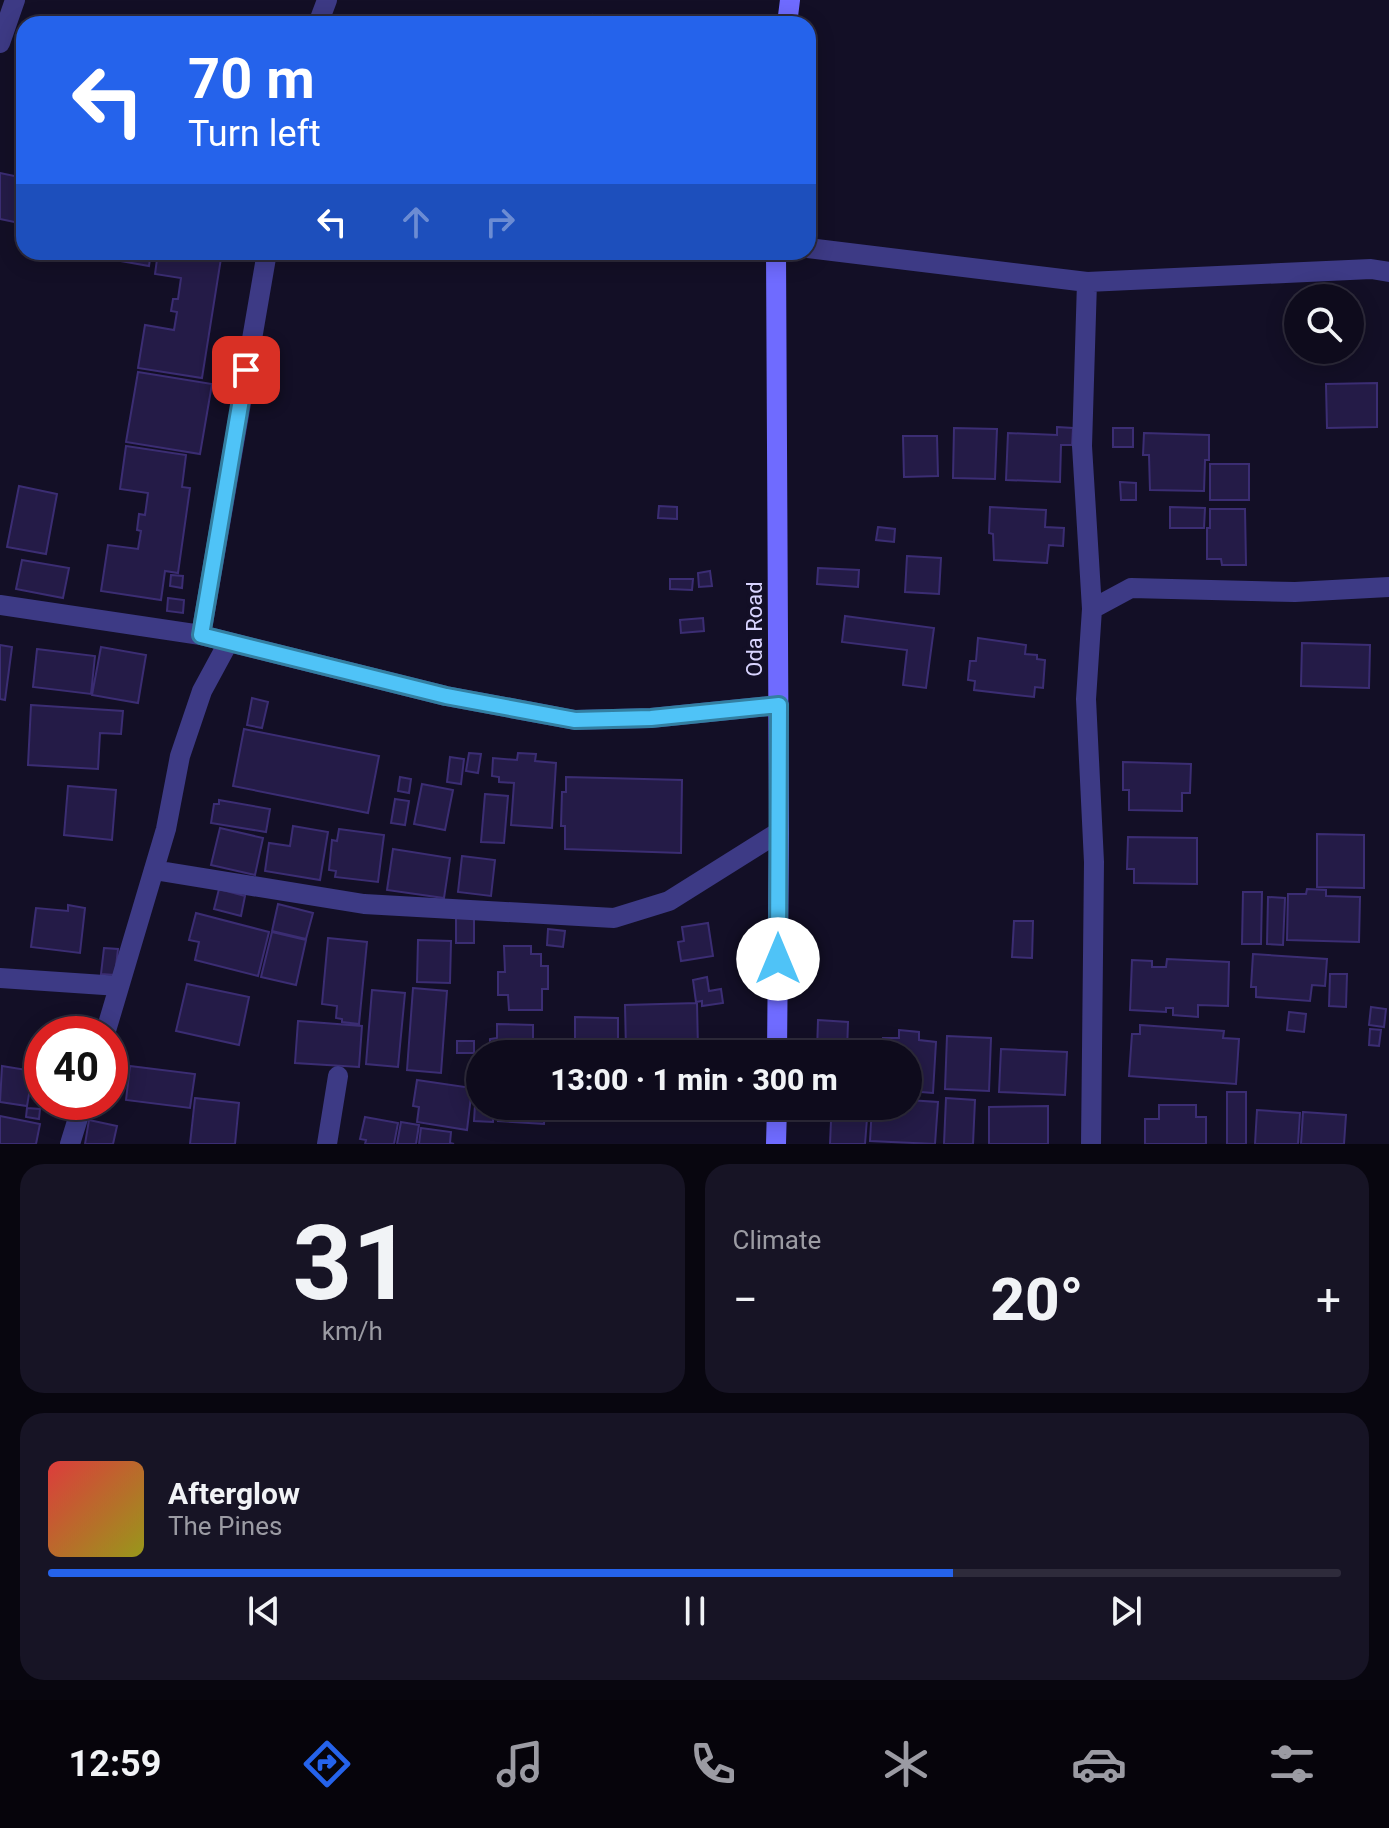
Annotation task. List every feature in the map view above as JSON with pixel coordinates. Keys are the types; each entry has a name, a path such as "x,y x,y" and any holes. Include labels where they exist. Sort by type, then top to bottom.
{"street":[{"path":"0,43 15,0"},
{"path":"816,249 1087,282 1371,269 1389,272"},
{"path":"201,635 266,260"},
{"name":"Oda Road","path":"776,260 777,1040"},
{"path":"1087,282 1082,446 1092,609 1086,699 1094,862 1091,1144"},
{"path":"1092,609 1131,588 1295,592 1389,587"},
{"path":"0,605 201,635 446,696 575,720 651,718 779,705"},
{"path":"110,1016 166,829 180,756 202,691 228,643"},
{"path":"154,870 364,904 614,918 669,901 779,832"},
{"path":"0,978 119,986"},
{"path":"327,1144 338,1076"},
{"path":"70,1144 77,1120"},
{"path":"776,1144 777,1120"}],"building":[{"path":"0,173 16,176 16,222 0,219"},
{"path":"115,260 150,260 149,266"},
{"path":"157,260 221,260 202,378 138,368 145,325 174,330 177,312 171,311 173,299 178,299 181,278 155,274"},
{"path":"138,372 212,384 200,454 126,442"},
{"path":"1377,383 1377,427 1327,428 1326,384"},
{"path":"1057,427 1073,428 1072,445 1061,445 1060,482 1006,480 1008,433 1057,435"},
{"path":"954,428 997,429 995,479 953,478"},
{"path":"1113,428 1133,428 1133,447 1113,447"},
{"path":"1144,433 1209,435 1204,491 1150,490 1149,455 1143,455"},
{"path":"903,436 937,436 938,476 904,477"},
{"path":"126,446 186,455 182,487 190,488 178,573 165,571 161,600 101,591 108,545 138,549 141,531 137,530 139,514 145,515 148,493 120,489"},
{"path":"1210,464 1249,464 1249,500 1210,500"},
{"path":"1120,482 1136,483 1136,500 1121,500"},
{"path":"19,486 57,494 46,554 7,547"},
{"path":"659,506 677,507 677,519 658,518"},
{"path":"990,507 1046,510 1045,527 1064,528 1063,546 1049,545 1047,563 994,560 993,534 989,533"},
{"path":"1170,507 1205,508 1204,528 1170,528"},
{"path":"1210,509 1245,509 1246,565 1222,565 1221,559 1207,559"},
{"path":"878,527 895,529 894,542 876,540"},
{"path":"907,556 941,558 939,594 905,592"},
{"path":"22,560 69,568 63,598 16,589"},
{"path":"818,568 859,570 858,587 817,584"},
{"path":"710,571 712,586 699,587 698,573"},
{"path":"171,575 183,576 182,588 170,586"},
{"path":"670,579 693,579 692,590 670,589"},
{"path":"168,598 184,600 183,613 167,611"},
{"path":"845,616 934,628 926,688 903,685 907,650 842,642"},
{"path":"703,618 704,631 681,633 680,620"},
{"path":"978,638 1026,645 1025,654 1037,655 1037,659 1045,660 1043,688 1035,687 1034,697 974,690 975,681 968,680 970,661 976,661"},
{"path":"1302,643 1370,645 1369,688 1301,686"},
{"path":"0,645 12,647 5,700 0,699"},
{"path":"101,647 146,655 138,703 92,695"},
{"path":"37,649 95,656 91,694 33,687"},
{"path":"252,698 268,702 262,728 247,725"},
{"path":"31,705 123,711 121,734 100,733 98,769 28,765"},
{"path":"244,729 379,756 368,813 233,786"},
{"path":"469,753 481,754 478,773 466,771"},
{"path":"518,753 536,754 535,761 556,763 552,828 511,825 514,783 499,782 499,777 492,776 493,758 517,760"},
{"path":"450,757 464,759 461,784 447,782"},
{"path":"1123,762 1191,764 1190,793 1182,793 1182,811 1129,810 1129,790 1123,790"},
{"path":"400,777 411,779 409,793 398,791"},
{"path":"566,777 682,780 681,853 565,849 565,826 561,826 562,792 566,792"},
{"path":"422,784 453,790 445,830 414,824"},
{"path":"68,786 116,790 112,840 64,835"},
{"path":"485,794 508,796 504,843 481,842"},
{"path":"395,799 409,801 405,825 391,823"},
{"path":"219,800 270,809 266,832 211,823 214,804 219,804"},
{"path":"293,826 328,832 320,880 265,871 269,843 290,846"},
{"path":"220,828 263,838 255,875 211,865"},
{"path":"339,829 384,835 378,882 335,877 336,871 329,870 332,840 337,841"},
{"path":"1317,834 1364,835 1364,888 1317,887"},
{"path":"1128,837 1197,838 1197,884 1134,883 1134,869 1127,869"},
{"path":"393,849 450,858 444,898 387,890"},
{"path":"462,856 495,860 491,896 458,892"},
{"path":"219,889 245,896 241,916 214,909"},
{"path":"1307,889 1326,890 1326,896 1360,897 1359,942 1287,940 1288,894 1306,894"},
{"path":"1243,892 1262,892 1261,944 1242,944"},
{"path":"1268,897 1285,898 1283,945 1267,944"},
{"path":"278,904 313,913 306,939 272,931"},
{"path":"68,905 85,908 80,953 31,947 36,908 68,911"},
{"path":"196,913 269,932 258,976 195,960 199,942 189,940"},
{"path":"456,918 474,918 474,943 456,943"},
{"path":"1014,921 1033,921 1032,958 1012,957"},
{"path":"708,923 713,956 681,961 678,942 684,941 682,927"},
{"path":"548,929 565,931 563,947 547,945"},
{"path":"272,932 306,940 296,985 261,977"},
{"path":"328,938 367,942 359,1024 342,1022 342,1019 336,1018 337,1006 322,1004"},
{"path":"418,940 451,941 450,983 417,982"},
{"path":"504,946 531,946 531,954 541,954 541,966 548,966 548,989 542,989 542,1010 509,1010 508,995 498,995 498,972 505,972"},
{"path":"104,948 118,949 115,975 101,974"},
{"path":"1253,954 1327,959 1325,986 1312,985 1310,1001 1256,997 1256,987 1251,987"},
{"path":"1167,959 1229,962 1228,1006 1198,1005 1198,1017 1173,1015 1173,1008 1166,1008 1166,1012 1130,1010 1132,960 1152,961 1152,967 1166,967"},
{"path":"1330,974 1347,974 1346,1007 1329,1006"},
{"path":"707,977 709,991 721,989 723,1003 702,1006 702,1001 696,1002 693,980"},
{"path":"187,984 249,997 239,1045 176,1031"},
{"path":"413,988 447,991 441,1073 407,1070"},
{"path":"372,990 405,993 398,1067 366,1064"},
{"path":"697,1003 698,1040 626,1040 625,1005"},
{"path":"1371,1007 1386,1009 1384,1027 1369,1025"},
{"path":"1289,1012 1306,1014 1304,1032 1287,1030"},
{"path":"575,1017 618,1018 618,1040 575,1040"},
{"path":"818,1020 848,1022 847,1040 817,1040"},
{"path":"298,1021 362,1026 359,1067 295,1063"},
{"path":"497,1024 533,1025 533,1040 490,1040 497,1038"},
{"path":"1140,1025 1224,1031 1223,1038 1239,1039 1236,1084 1129,1076 1132,1034 1140,1034"},
{"path":"1370,1029 1381,1030 1379,1046 1369,1045"},
{"path":"899,1030 919,1032 919,1040 883,1040 899,1038"},
{"path":"947,1036 991,1038 989,1091 945,1089"},
{"path":"922,1040 936,1042 933,1093 922,1092"},
{"path":"457,1041 466,1041 466,1053 457,1053"},
{"path":"1001,1049 1067,1052 1065,1095 999,1092"},
{"path":"2,1066 24,1070 24,1106 0,1102"},
{"path":"130,1066 195,1074 190,1108 128,1100"},
{"path":"417,1080 466,1087 467,1130 417,1122 419,1107 413,1106"},
{"path":"1227,1092 1246,1092 1246,1144 1227,1144"},
{"path":"195,1098 239,1103 235,1144 190,1144"},
{"path":"946,1098 975,1100 973,1144 944,1144"},
{"path":"922,1101 938,1102 935,1144 870,1141 871,1120 922,1120"},
{"path":"1159,1105 1196,1105 1196,1117 1206,1117 1206,1144 1145,1144 1145,1119 1159,1119"},
{"path":"1048,1106 1048,1144 989,1144 989,1107"},
{"path":"1257,1110 1300,1113 1298,1144 1255,1144"},
{"path":"1303,1112 1346,1115 1344,1144 1301,1144"},
{"path":"0,1116 40,1124 36,1144 0,1144"},
{"path":"365,1117 398,1123 394,1144 365,1144 366,1140 360,1139"},
{"path":"89,1120 117,1126 113,1144 85,1144"},
{"path":"498,1120 544,1120 544,1124"},
{"path":"867,1120 865,1144 830,1144 831,1121 826,1121"},
{"path":"401,1122 419,1125 416,1144 397,1144"},
{"path":"421,1128 451,1132 450,1143 454,1144 419,1144"}],"route":[{"path":"246,370 201,635 446,696 575,720 651,718 779,705 778,959"}]}
